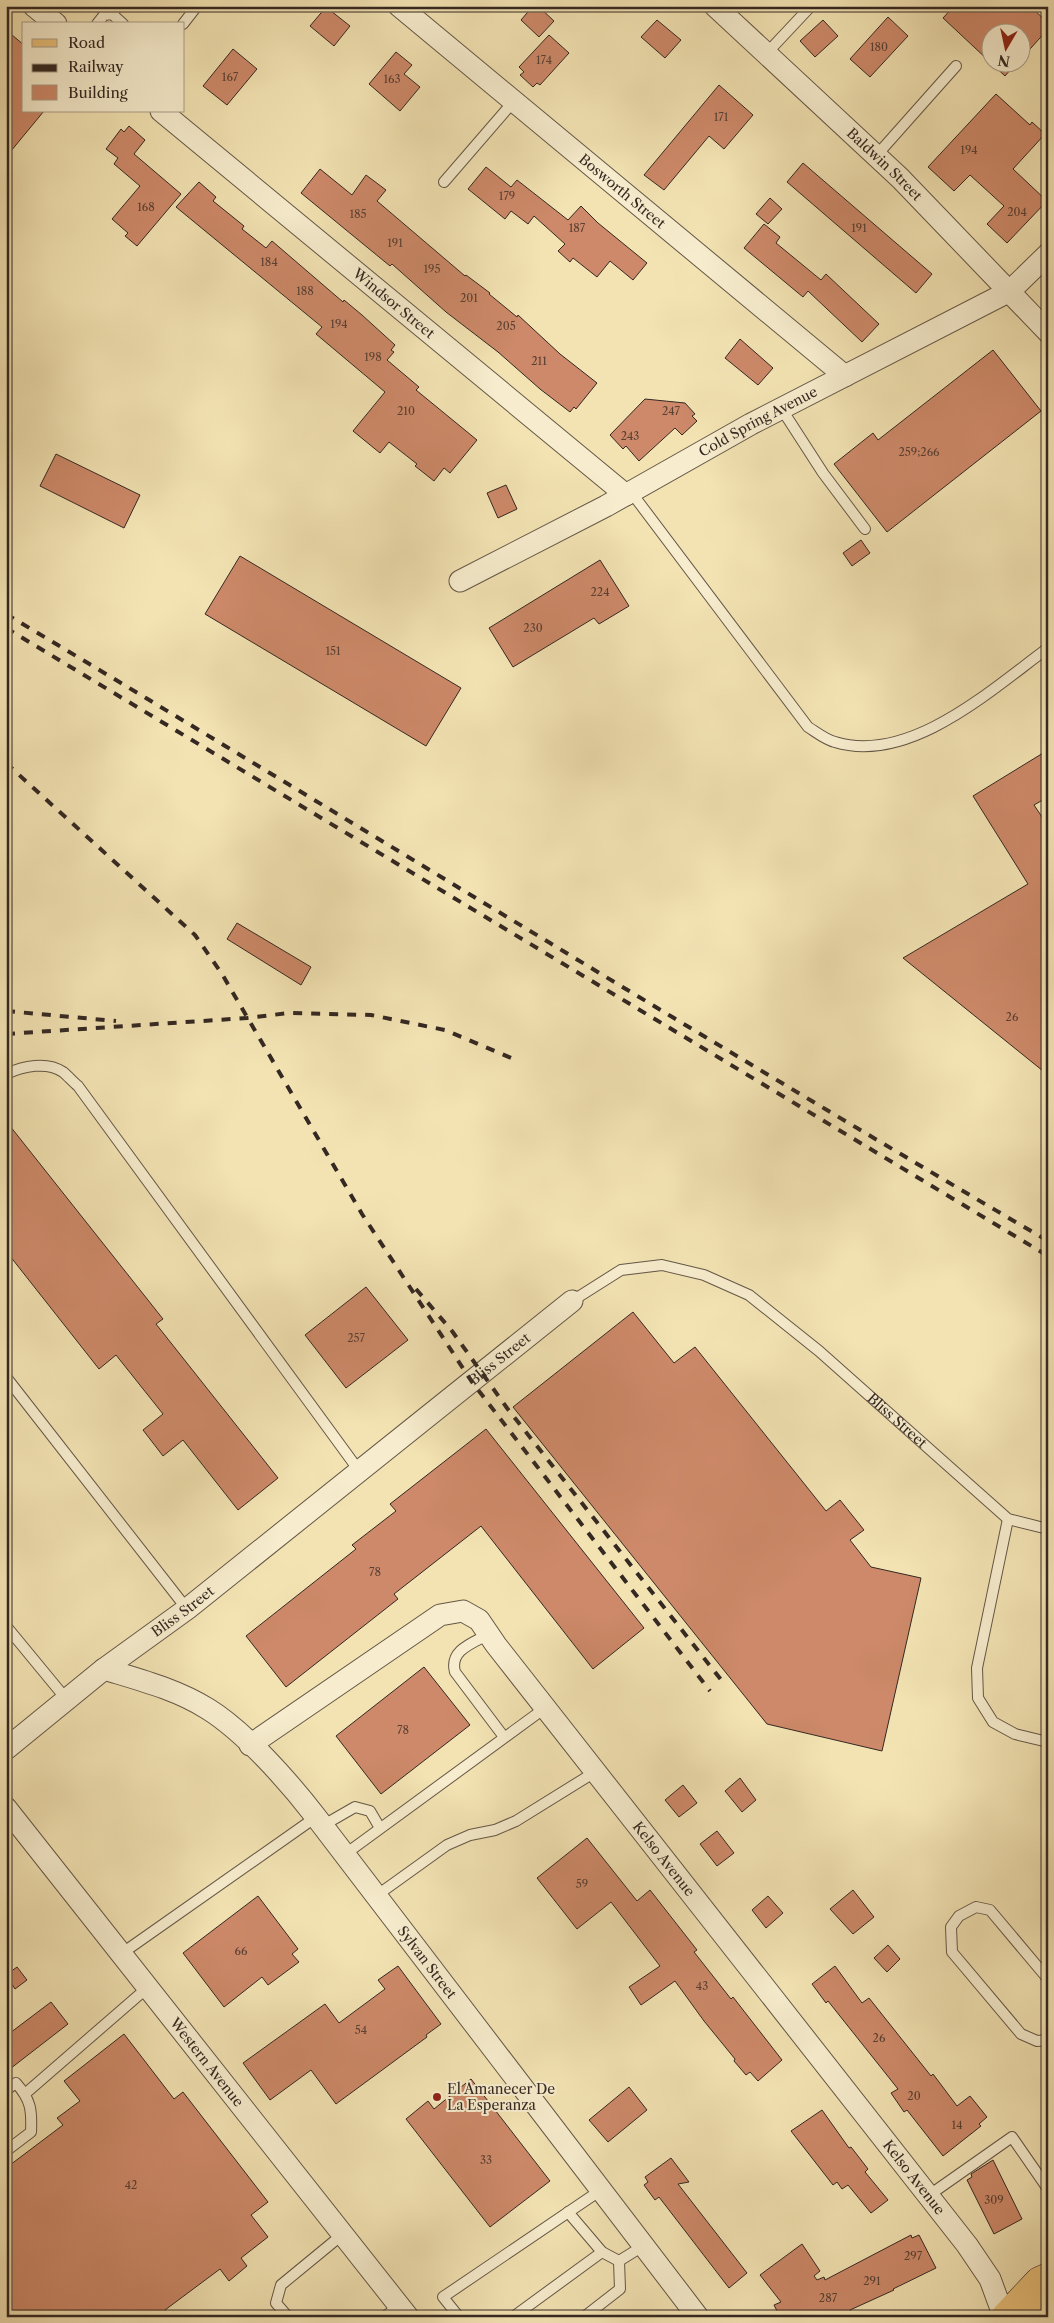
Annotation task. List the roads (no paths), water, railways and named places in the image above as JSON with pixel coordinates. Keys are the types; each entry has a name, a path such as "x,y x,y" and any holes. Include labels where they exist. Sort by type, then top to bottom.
{"main road":[{"path":"1006,2317 1039,2282 1048,2277"},
{"path":"1006,2317 1048,2312"}],"street":[{"path":"34,6 54,22"},
{"name":"Bosworth Street","path":"399,6 845,376"},
{"name":"Baldwin Street","path":"715,6 876,156 1048,332"},
{"name":"Windsor Street","path":"163,112 629,494"},
{"name":"Cold Spring Avenue","path":"460,581 629,494 781,408 1010,291 1048,254"},
{"name":"Bliss Street","path":"6,1749 104,1670 187,1609 572,1301"},
{"name":"Kelso Avenue","path":"250,1745 440,1615 463,1611 479,1620 545,1708 928,2196 990,2279 1006,2317"},
{"name":"Sylvan Street","path":"104,1670 156,1685 195,1702 222,1718 282,1777 319,1821 698,2317"},
{"name":"Western Avenue","path":"6,1808 343,2234 397,2313"}],"lane":[{"path":"105,6 115,10 122,22"},
{"path":"185,22 198,6"},
{"path":"766,54 811,6"},
{"path":"99,22 104,15 115,10"},
{"path":"876,156 956,66"},
{"path":"444,182 514,101"},
{"path":"781,408 823,472 865,529"},
{"path":"629,494 808,727 833,742 862,747 920,734 950,719 1048,648"},
{"path":"6,1074 18,1068 39,1065 62,1071 78,1086 360,1472"},
{"name":"Bliss Street","path":"572,1301 621,1270 662,1265 704,1274 749,1295 819,1351 1008,1519 1048,1529"},
{"path":"6,1376 187,1609"},
{"path":"1008,1519 977,1668 978,1698 993,1722 1016,1734 1048,1742"},
{"path":"6,1626 67,1700"},
{"path":"489,1634 456,1654 452,1662 455,1672 504,1737"},
{"path":"344,1855 545,1708"},
{"path":"376,1896 447,1845 470,1835 495,1830 516,1821 595,1772"},
{"path":"120,1954 319,1821 355,1807 370,1811 380,1828"},
{"path":"1048,1979 990,1910 976,1907 959,1916 951,1927 952,1952 1020,2034 1036,2041 1048,2040"},
{"path":"26,2093 148,1988"},
{"path":"6,2090 16,2083 26,2093 32,2111 31,2132 6,2151"},
{"path":"928,2196 1012,2137 1048,2189"},
{"path":"459,2317 443,2298 601,2190"},
{"path":"568,2212 602,2252 619,2261"},
{"path":"288,2317 276,2303 281,2286 343,2234"},
{"path":"619,2261 643,2246"},
{"path":"513,2317 602,2252"},
{"path":"584,2317 620,2289 619,2261"}],"railway":[{"path":"6,614 786,1086 1048,1241"},
{"path":"6,628 1048,1256"},
{"path":"6,763 195,935 222,974 362,1214 472,1382 710,1691"},
{"path":"6,1011 116,1021"},
{"path":"6,1034 247,1018 289,1013 371,1015 445,1030 516,1060"},
{"path":"416,1289 452,1331 507,1408 722,1681"}],"place":[{"name":"El Amanecer De La Esperanza","path":"437,2097"}]}
